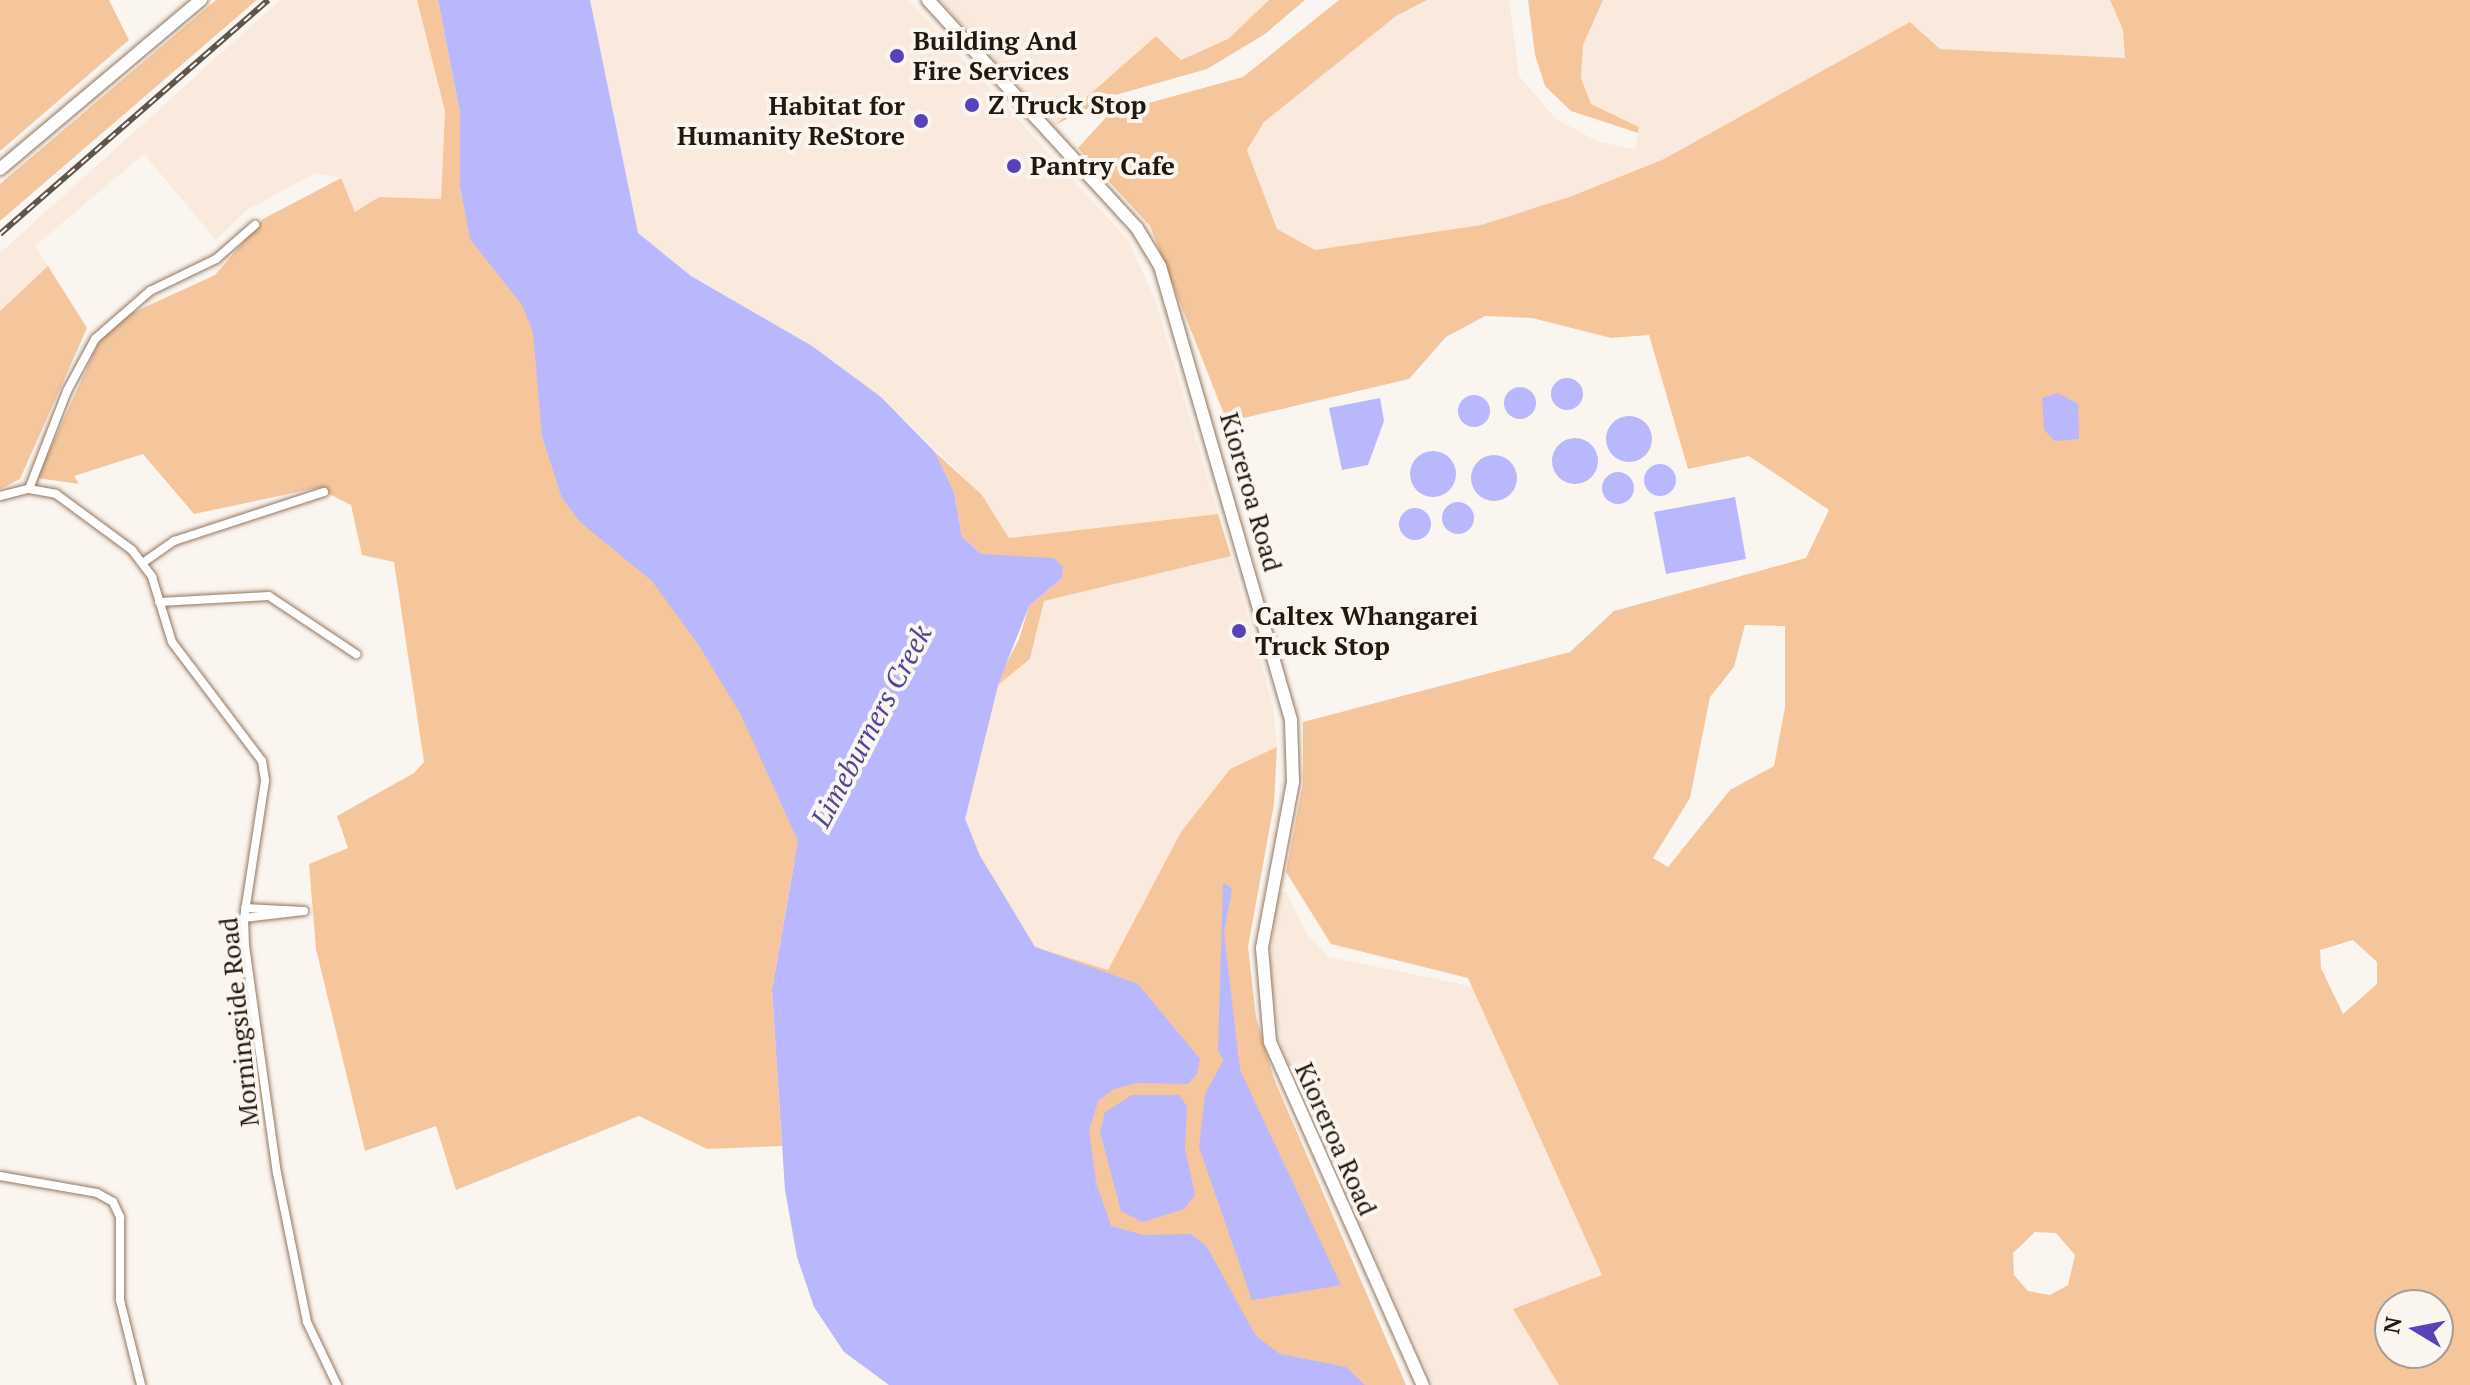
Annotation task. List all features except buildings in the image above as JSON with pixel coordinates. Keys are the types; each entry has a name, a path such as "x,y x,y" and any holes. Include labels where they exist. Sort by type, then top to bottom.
{"main road":[{"name":"Kioreroa Road","path":"928,0 1137,228 1164,276 1291,721 1293,782 1262,948 1262,995 1270,1042 1423,1385"},
{"path":"0,169 196,2"}],"street":[{"path":"29,489 61,403 95,339 150,291 216,259 255,225"},
{"path":"0,496 29,489 71,502 144,562 174,541 324,492"},
{"name":"Morningside Road","path":"144,562 172,642 246,734 265,770 244,913 279,1188 311,1337 337,1385"},
{"path":"159,602 269,596 356,654"},
{"path":"244,913 304,911 244,913"},
{"path":"0,1176 104,1195 117,1208 120,1300 141,1385"}],"shaded area":[{"path":"0,0 109,0 129,40 0,151"},
{"path":"216,0 257,0 0,221 0,184"},
{"path":"280,0 417,0 445,111 441,199 379,197 355,212 341,178 315,173 247,210 216,240 144,154 35,246 48,266 0,311 0,253"},
{"path":"417,0 438,0 460,113 460,186 471,239 500,276 542,268 849,810 794,863 772,990 782,1146 707,1149 639,1116 456,1190 436,1126 365,1151 316,949 309,864 348,848 337,816 414,773 424,762 394,562 362,555 351,505 317,488 194,514 143,454 74,476 79,484 37,478 97,346 117,320 215,275 263,219 341,178 355,212 379,197 441,199 445,111"},
{"path":"590,0 909,0 1128,240 1155,299 1218,514 1009,538 982,495 881,397 812,346 691,276 638,233"},
{"path":"940,0 1269,0 1228,39 1181,60 1156,36 1055,125"},
{"path":"1269,0 1305,0 1265,34 1207,69 1112,96 1055,125 1156,36 1181,60 1228,39"},
{"path":"1339,0 1427,0 1396,16 1264,122 1247,150 1277,229 1315,250 1481,225 1572,196 1664,159 1910,22 1940,49 2125,58 2123,30 2110,0 2470,0 2470,1385 1559,1385 1513,1309 1602,1275 1468,978 1331,944 1286,872 1303,783 1303,722 1570,652 1614,611 1806,558 1829,510 1749,456 1688,469 1649,335 1611,338 1532,318 1485,316 1446,337 1409,379 1227,422 1150,226 1078,148 1109,114 1243,77","holes":["1745,625 1785,626 1785,707 1774,766 1730,790 1668,867 1653,858 1690,798 1710,697 1734,667","2353,940 2377,962 2377,984 2343,1014 2321,968 2320,950","2035,1232 2056,1233 2075,1255 2068,1285 2050,1295 2028,1291 2014,1275 2013,1253"]},
{"path":"1427,0 1509,0 1519,76 1556,119 1597,141 1635,150 1639,127 1591,104 1581,78 1583,45 1603,0 2110,0 2123,30 2126,58 1940,49 1572,196 1481,225 1315,250 1277,229 1247,151 1264,122 1396,16"},
{"path":"1528,0 1603,0 1583,45 1581,78 1591,104 1639,127 1638,133 1571,111 1545,86 1535,55"},
{"path":"48,266 87,328 20,479 0,489 0,311"},
{"path":"935,452 982,495 1009,538 1218,514 1231,556 1044,601 1030,659 998,685 965,819 980,856 1035,947 1108,970 1181,832 1230,769 1277,747 1274,804 1248,947 1256,1017 1274,1079 1406,1385 1164,1385 835,1000 1019,639 1029,606 1062,578 1063,567 981,554 962,537 954,492"},
{"path":"1231,556 1273,706 1277,747 1230,769 1181,832 1108,970 1035,947 980,856 965,819 998,685 1030,659 1044,601"},
{"path":"1278,891 1286,893 1307,934 1329,957 1474,987 1602,1275 1513,1309 1559,1385 1434,1385 1283,1051 1269,976"}],"water":[{"name":"Limeburners Creek","path":"438,0 590,0 638,233 691,276 812,346 881,397 935,452 954,492 962,537 981,554 1054,558 1063,567 1062,578 1029,606 998,685 965,819 980,856 1035,947 1138,984 1200,1059 1197,1074 1188,1084 1137,1083 1114,1089 1098,1101 1089,1131 1096,1182 1111,1226 1143,1235 1191,1234 1207,1247 1256,1336 1280,1354 1346,1367 1365,1385 889,1385 844,1352 814,1307 797,1257 785,1190 772,990 798,841 741,715 700,647 652,581 580,522 562,498 542,436 533,332 522,305 470,239 460,186 460,113"},
{"path":"1567,378 1579,382 1583,394 1579,406 1567,410 1555,406 1551,394 1555,382"},
{"path":"1520,387 1532,391 1536,403 1532,415 1520,419 1508,415 1504,403 1508,391"},
{"path":"2058,393 2078,404 2079,439 2055,441 2044,430 2042,398"},
{"path":"1474,395 1486,399 1490,411 1486,423 1474,427 1462,423 1458,411 1462,399"},
{"path":"1380,398 1384,421 1368,465 1342,470 1329,408"},
{"path":"1629,416 1646,422 1652,439 1646,456 1629,462 1612,456 1606,439 1612,422"},
{"path":"1575,438 1592,444 1598,461 1592,478 1575,484 1558,478 1552,461 1558,444"},
{"path":"1433,451 1450,457 1456,474 1450,491 1433,497 1416,491 1410,474 1416,457"},
{"path":"1494,455 1511,461 1517,478 1511,495 1494,501 1477,495 1471,478 1477,461"},
{"path":"1660,464 1672,468 1676,480 1672,492 1660,496 1648,492 1644,480 1648,468"},
{"path":"1618,472 1630,476 1634,488 1630,500 1618,504 1606,500 1602,488 1606,476"},
{"path":"1735,497 1746,559 1666,574 1654,512"},
{"path":"1458,502 1470,506 1474,518 1470,530 1458,534 1446,530 1442,518 1446,506"},
{"path":"1415,508 1427,512 1431,524 1427,536 1415,540 1403,536 1399,524 1403,512"},
{"path":"1223,882 1232,889 1224,933 1240,1070 1341,1285 1252,1300 1199,1147 1205,1094 1223,1061 1218,1050"},
{"path":"1132,1095 1179,1095 1187,1106 1185,1149 1195,1195 1184,1209 1143,1222 1121,1211 1100,1132 1105,1112"}],"railway":[{"path":"0,234 268,0"}],"place":[{"name":"Building And Fire Services","path":"897,56"},
{"name":"Z Truck Stop","path":"972,105"},
{"name":"Habitat for Humanity ReStore","path":"921,121"},
{"name":"Pantry Cafe","path":"1014,166"},
{"name":"Caltex Whangarei Truck Stop","path":"1239,631"}]}
